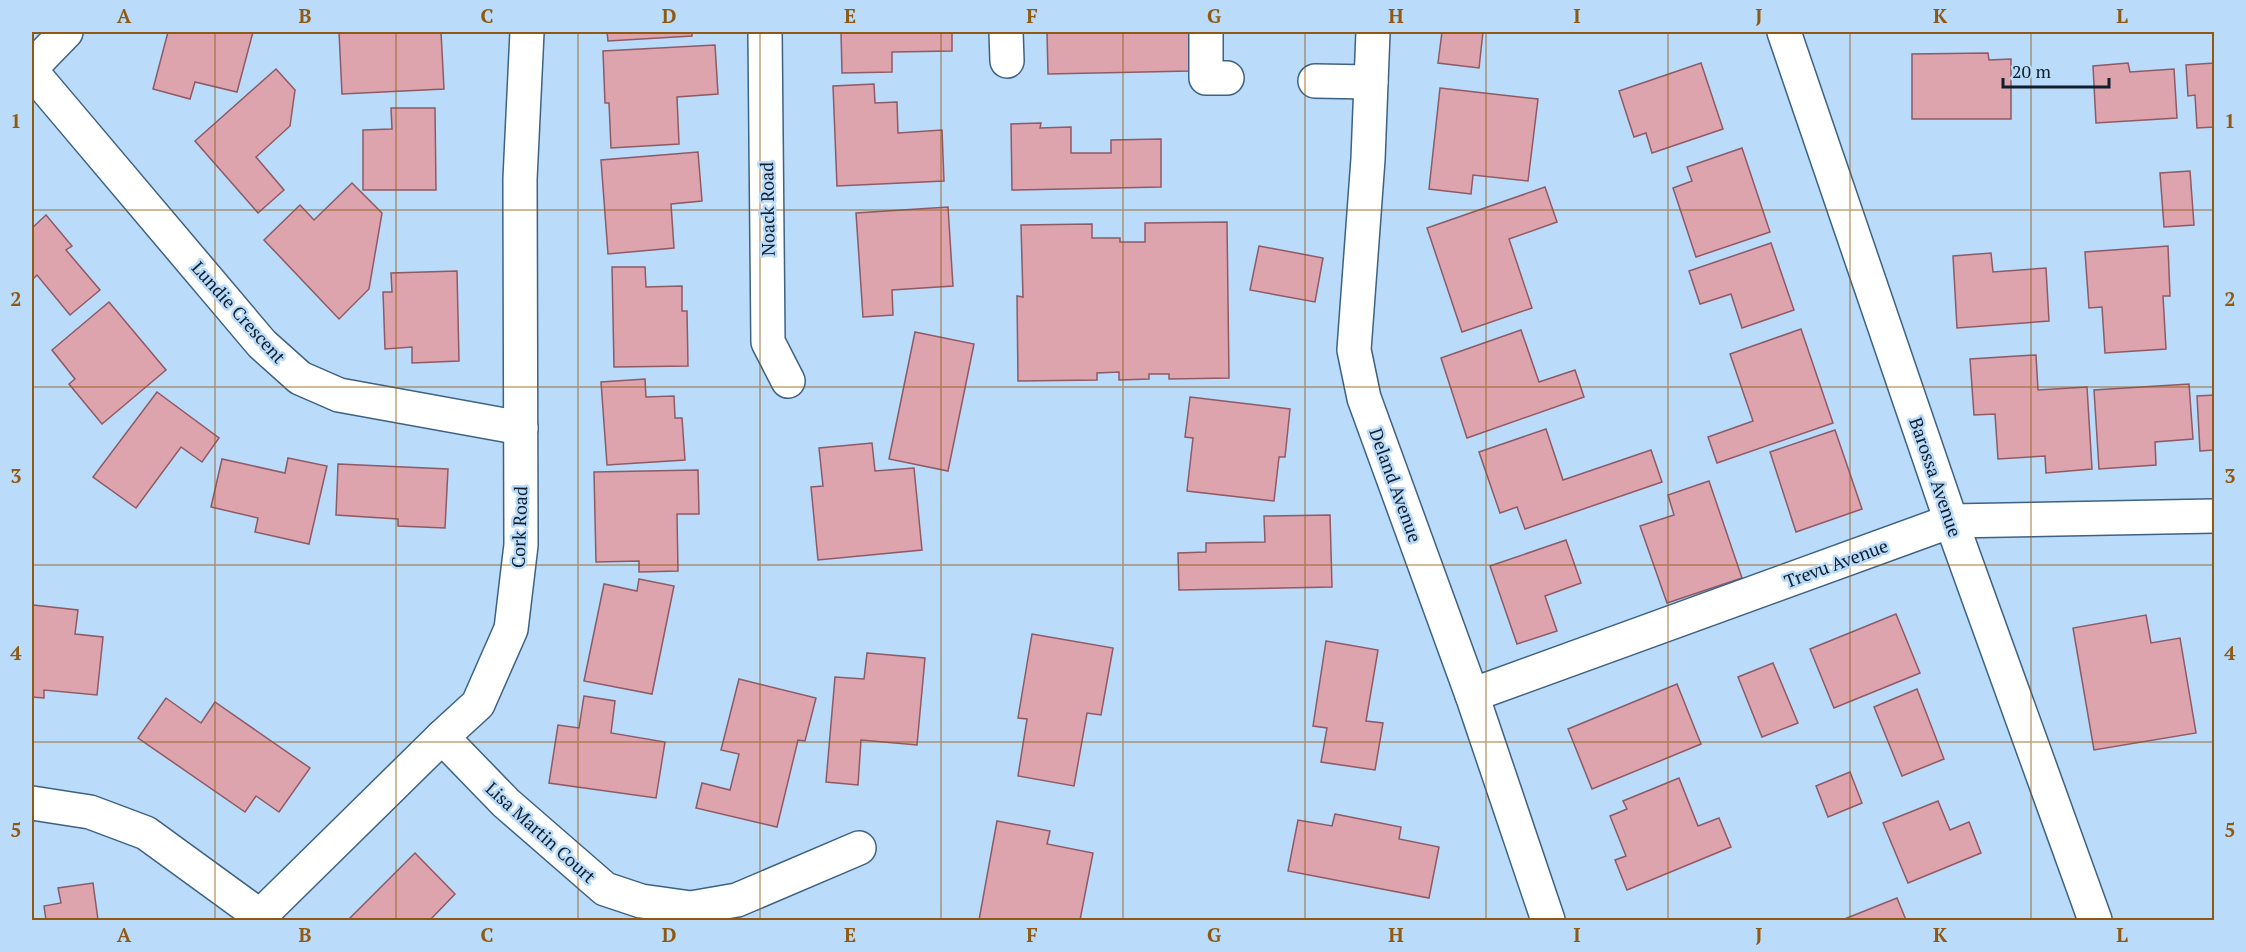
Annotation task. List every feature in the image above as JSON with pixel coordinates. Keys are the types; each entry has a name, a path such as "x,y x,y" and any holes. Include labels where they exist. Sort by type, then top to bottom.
{"street":[{"path":"32,67 66,32"},
{"name":"Cork Road","path":"258,918 478,704 511,629 520,545 520,179 527,32"},
{"name":"Noack Road","path":"765,32 768,342 788,381"},
{"path":"1206,32 1206,78 1227,78"},
{"name":"Deland Avenue","path":"1373,32 1368,159 1354,350 1364,398 1472,695 1548,921"},
{"name":"Barossa Avenue","path":"1784,32 1951,521 2095,921"},
{"name":"Lundie Crescent","path":"32,72 262,344 300,378 339,395 521,428"},
{"path":"1315,81 1371,82"},
{"name":"Trevu Avenue","path":"1472,695 1951,521 2214,516"},
{"name":"Lisa Martin Court","path":"442,737 506,803 605,889 640,901 691,908 737,900 860,848"},
{"path":"32,803 90,812 146,833 258,918"}],"building":[{"path":"168,32 253,32 237,92 195,82 190,99 153,89"},
{"path":"339,32 441,32 444,89 342,94"},
{"path":"607,32 692,32 692,36 608,41"},
{"path":"841,32 952,32 952,51 892,52 892,72 842,73"},
{"path":"1047,32 1189,32 1190,71 1048,74"},
{"path":"1442,32 1483,32 1479,68 1438,63"},
{"path":"715,45 718,94 677,97 679,144 611,148 609,103 605,103 603,51"},
{"path":"1988,53 1989,60 2011,59 2011,119 1912,119 1912,54"},
{"path":"1701,63 1723,129 1652,153 1646,133 1634,137 1619,91"},
{"path":"2128,63 2130,72 2174,69 2177,118 2096,123 2093,66"},
{"path":"2214,63 2214,127 2197,128 2195,95 2188,96 2186,65"},
{"path":"276,69 295,90 290,126 256,157 284,190 258,213 195,141"},
{"path":"874,84 875,103 897,102 898,133 942,130 944,181 837,186 833,86"},
{"path":"1440,88 1538,99 1528,181 1473,175 1471,194 1429,189"},
{"path":"391,108 435,108 436,190 363,190 363,130 392,129"},
{"path":"1041,123 1040,128 1071,127 1071,153 1111,153 1111,140 1161,139 1161,187 1012,190 1011,124"},
{"path":"1742,148 1770,232 1696,257 1673,188 1692,181 1687,167"},
{"path":"698,152 702,201 671,204 674,248 608,254 601,160"},
{"path":"2190,171 2194,225 2164,227 2160,173"},
{"path":"352,183 382,213 369,289 339,319 264,240 300,205 314,220"},
{"path":"1545,187 1557,222 1509,239 1532,308 1462,332 1427,228"},
{"path":"948,207 953,286 892,290 893,315 863,317 856,213"},
{"path":"46,215 72,246 66,250 100,290 70,315 37,275 32,280 32,228"},
{"path":"1227,222 1229,378 1169,379 1169,374 1149,374 1149,379 1119,380 1119,372 1097,373 1097,380 1018,381 1017,296 1023,297 1021,225 1092,224 1092,238 1120,238 1120,242 1145,242 1145,223"},
{"path":"1771,243 1794,310 1742,328 1731,294 1700,304 1689,271"},
{"path":"1259,246 1323,258 1315,302 1250,290"},
{"path":"2168,246 2170,296 2163,296 2166,349 2105,353 2102,307 2089,308 2085,252"},
{"path":"1991,253 1993,272 2046,268 2049,321 1957,328 1953,256"},
{"path":"612,267 645,267 646,287 682,286 682,311 687,311 688,366 614,367"},
{"path":"457,271 459,361 412,363 412,347 385,349 383,292 392,292 391,273"},
{"path":"109,302 166,370 102,424 69,384 75,379 52,350"},
{"path":"1801,329 1833,423 1717,463 1708,437 1753,421 1730,354"},
{"path":"1521,330 1539,382 1575,370 1584,397 1467,438 1441,358"},
{"path":"915,332 974,344 948,471 889,459"},
{"path":"2036,355 2038,390 2087,387 2092,469 2046,473 2045,456 1998,459 1995,414 1974,415 1970,359"},
{"path":"645,379 646,397 674,396 675,418 682,418 685,460 607,465 601,382"},
{"path":"2189,384 2193,439 2155,442 2156,465 2099,469 2094,390"},
{"path":"157,392 219,438 202,462 181,447 136,508 93,477"},
{"path":"2214,395 2214,450 2200,451 2197,396"},
{"path":"1190,397 1290,409 1285,457 1279,457 1274,501 1187,491 1193,438 1185,437"},
{"path":"1546,429 1563,480 1651,450 1662,482 1525,529 1517,507 1500,513 1479,452"},
{"path":"1835,430 1862,509 1796,532 1770,452"},
{"path":"872,443 875,471 914,468 922,550 818,560 811,487 823,486 819,448"},
{"path":"288,458 327,466 309,544 255,532 258,518 211,507 222,459 285,473"},
{"path":"338,464 448,469 445,528 398,526 398,519 336,515"},
{"path":"698,470 699,514 677,514 678,571 639,572 639,561 596,562 594,472"},
{"path":"1709,481 1742,578 1667,603 1640,526 1674,515 1668,495"},
{"path":"1330,515 1332,587 1179,590 1178,553 1206,552 1206,543 1265,542 1264,516"},
{"path":"1566,540 1581,583 1545,596 1557,631 1517,644 1490,566"},
{"path":"639,579 674,586 652,694 584,681 604,584 637,591"},
{"path":"33,605 78,610 75,634 103,637 97,695 44,690 44,698 32,697"},
{"path":"1896,614 1920,673 1834,708 1810,649"},
{"path":"2146,615 2151,643 2180,638 2196,733 2094,750 2073,628"},
{"path":"1032,634 1113,648 1101,715 1087,713 1074,786 1018,776 1027,719 1018,718"},
{"path":"1326,641 1378,650 1366,721 1383,723 1375,770 1321,762 1327,728 1313,726"},
{"path":"867,653 925,658 917,745 861,740 858,785 826,782 835,677 864,679"},
{"path":"1773,663 1798,723 1762,737 1738,677"},
{"path":"739,679 816,698 805,741 798,740 777,827 696,808 702,783 730,790 739,754 721,750"},
{"path":"1677,684 1701,744 1592,789 1568,729"},
{"path":"1917,689 1944,759 1902,776 1874,707"},
{"path":"584,696 615,701 611,733 665,742 656,798 549,783 558,725 579,728"},
{"path":"166,698 201,723 215,702 310,768 279,812 256,796 245,812 138,738"},
{"path":"1850,772 1862,803 1828,817 1816,786"},
{"path":"1679,778 1698,826 1719,818 1731,847 1627,890 1615,860 1626,856 1610,816 1627,809 1623,801"},
{"path":"1938,801 1950,830 1969,822 1981,853 1908,883 1883,823"},
{"path":"1335,814 1401,827 1399,839 1439,847 1429,898 1288,871 1298,820 1332,826"},
{"path":"997,821 1050,831 1047,844 1093,853 1080,920 979,920"},
{"path":"415,853 455,894 430,920 348,920"},
{"path":"93,883 98,920 46,920 44,906 61,903 58,888"},
{"path":"1897,898 1906,920 1842,920"}]}
